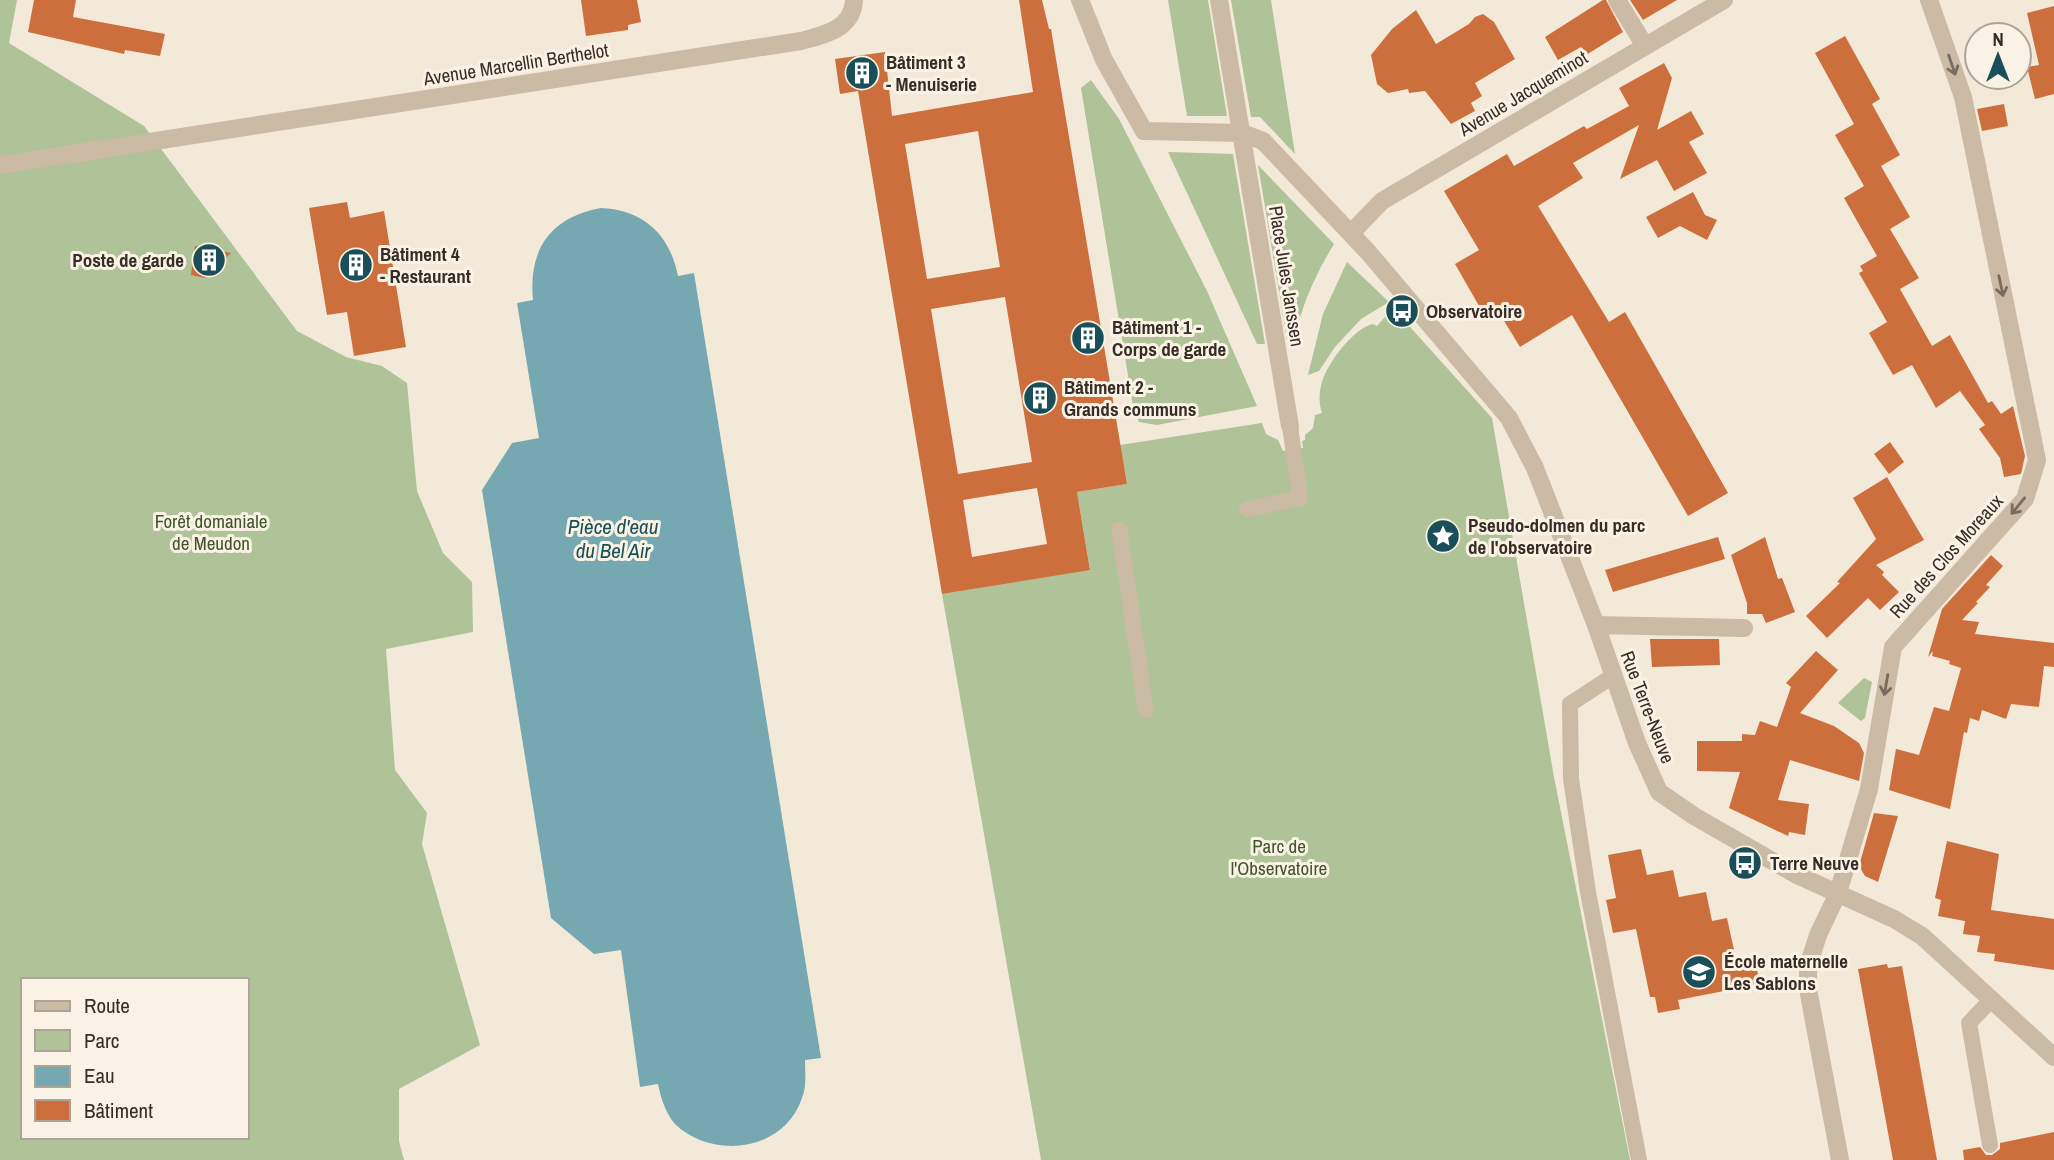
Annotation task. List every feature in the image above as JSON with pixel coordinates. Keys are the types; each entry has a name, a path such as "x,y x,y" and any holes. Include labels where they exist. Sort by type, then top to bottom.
{"street":[{"name":"Avenue Marcellin Berthelot","path":"0,165 801,41 826,35 846,23 854,9 854,0"},
{"name":"Place Jules Janssen","path":"1080,0 1104,60 1143,131 1242,133 1263,141 1351,233"},
{"path":"1219,0 1242,133"},
{"path":"1617,0 1645,46"},
{"name":"Avenue Jacqueminot","path":"1351,233 1382,201 1724,0"},
{"name":"Rue des Clos Moreaux","path":"1840,1160 1808,989 1808,972 1818,935 1838,893 1869,789 1893,647 2025,499 2037,460 1963,97 1929,0"},
{"name":"Place Jules Janssen","path":"1242,133 1290,426"},
{"name":"Rue Terre-Neuve","path":"1351,233 1509,418 1535,468 1637,743 1659,792 1763,856 1895,919 1922,936 2054,1057"},
{"path":"1595,625 1744,628"}],"lane":[{"path":"1247,509 1300,498 1290,426"},
{"path":"1119,529 1146,710"},
{"path":"1613,676 1570,704 1571,779 1588,892 1639,1160"},
{"path":"1990,1145 1969,1023 1991,1000"}],"green space":[{"name":"Forêt domaniale de Meudon","path":"0,0 17,0 9,43 144,126 297,331 346,357 382,366 407,383 417,491 443,553 472,582 473,632 386,649 395,770 427,813 422,844 480,1045 399,1089 399,1141 404,1160 0,1160"},
{"path":"1168,0 1208,0 1227,116 1187,116"},
{"path":"1231,0 1271,0 1295,154 1260,117 1251,117"},
{"path":"1091,80 1119,119 1207,291 1257,406 1157,425 1139,422 1133,406 1081,88"},
{"path":"1168,152 1233,154 1265,344 1257,344"},
{"path":"1258,165 1334,244 1310,290 1294,340 1287,340"},
{"path":"1347,262 1389,302 1361,319 1335,347 1319,371 1308,375 1323,314"},
{"name":"Parc de l'Observatoire","path":"1393,308 1492,418 1554,777 1630,1160 1041,1160 942,594 1090,569 1077,492 1127,484 1120,445 1262,423 1266,434 1278,440 1283,451 1303,448 1302,441 1313,428 1315,415 1322,413 1321,386 1334,359 1357,332 1373,324 1377,326"},
{"path":"1864,678 1872,682 1865,718 1861,721 1838,703"}],"water":[{"name":"Pièce d'eau du Bel Air","path":"601,208 630,214 653,227 669,248 678,276 694,273 821,1058 805,1060 805,1089 793,1116 780,1130 746,1145 708,1143 690,1135 675,1124 664,1105 658,1084 640,1087 621,950 594,954 551,918 482,490 512,443 539,438 517,303 533,300 534,265 546,238 569,219"}],"building":[{"path":"34,0 76,0 73,17 165,34 160,56 125,50 124,54 28,32"},
{"path":"581,0 637,0 641,22 628,25 628,30 586,36"},
{"name":"Bâtiment 2 - Grands communs","path":"1019,0 1042,0 1051,29 1127,484 1077,492 1090,570 942,594 858,91 840,94 835,59 885,52 892,116 1033,92","holes":["978,131 1000,267 927,279 905,144","1005,297 1032,462 958,474 931,309","1037,488 1047,544 972,557 963,500"]},
{"path":"1606,0 1623,32 1586,55 1581,47 1558,60 1545,37"},
{"path":"1630,0 1677,0 1643,20"},
{"path":"2054,6 2054,94 2035,99 2033,66 2039,65 2033,39 2033,21 2029,21 2027,13"},
{"path":"1416,10 1436,44 1483,14 1494,22 1515,59 1475,83 1482,96 1471,103 1475,111 1451,124 1425,91 1409,93 1408,89 1388,93 1377,84 1371,55 1392,29"},
{"path":"1845,36 1880,99 1872,104 1900,155 1881,166 1910,217 1890,229 1919,278 1900,289 1932,346 1950,335 1988,403 1992,401 2001,414 2013,406 2025,456 2021,474 2004,477 2000,458 1979,429 1985,425 1960,391 1936,408 1912,365 1893,375 1869,333 1887,322 1859,273 1863,271 1860,266 1877,256 1844,198 1864,186 1835,135 1854,124 1815,53"},
{"path":"1664,63 1672,78 1657,130 1691,111 1704,134 1689,142 1707,173 1674,191 1657,160 1620,179 1639,125 1573,163 1583,178 1538,206 1609,322 1625,312 1728,493 1688,516 1572,315 1520,347 1498,311 1486,318 1455,264 1479,250 1444,191 1507,154 1514,166 1584,126 1587,129 1629,106 1619,88"},
{"path":"2004,104 2008,126 1982,131 1977,109"},
{"path":"1693,192 1705,215 1717,220 1707,240 1680,226 1658,238 1646,217"},
{"name":"Bâtiment 4 - Restaurant","path":"347,202 350,218 384,211 406,347 354,356 347,312 327,315 309,208"},
{"name":"Poste de garde","path":"195,246 231,253 205,278 191,275"},
{"path":"1890,442 1904,462 1889,474 1874,454"},
{"path":"1887,477 1924,540 1876,565 1899,592 1880,610 1868,598 1827,638 1806,616 1840,583 1837,582 1876,539 1853,498"},
{"path":"1718,537 1725,559 1613,592 1605,570"},
{"path":"1765,537 1778,579 1782,578 1795,612 1766,623 1762,614 1747,614 1747,603 1731,555"},
{"path":"1991,555 2003,566 1986,585 1990,587 1976,602 1978,603 1962,620 1979,622 1975,634 2054,643 2054,667 2044,666 2039,707 2011,704 2006,719 1982,710 1979,721 1970,718 1967,733 1964,732 1950,809 1889,790 1896,749 1919,755 1934,707 1949,711 1961,668 1949,664 1950,661 1932,656 1933,651 1928,657 1942,609"},
{"path":"1650,639 1719,639 1720,665 1652,667"},
{"path":"1816,651 1838,670 1800,713 1834,726 1859,743 1864,753 1859,781 1790,760 1778,800 1809,804 1805,835 1789,832 1788,836 1729,808 1740,772 1697,771 1697,741 1742,741 1742,734 1755,735 1760,721 1777,727 1791,687 1786,683"},
{"path":"1874,813 1898,816 1878,882 1865,876 1859,866"},
{"path":"1947,841 1999,854 1991,910 2054,919 2054,970 1994,961 1995,954 1977,952 1980,936 1963,934 1965,921 1938,916 1941,900 1935,898"},
{"path":"1641,849 1647,875 1673,870 1679,897 1706,892 1712,921 1727,918 1736,959 1754,955 1760,984 1678,1000 1680,1009 1658,1013 1655,997 1650,997 1636,929 1613,933 1606,900 1616,898 1608,855"},
{"path":"1887,964 1888,968 1902,966 1937,1160 1893,1160 1858,969"},
{"path":"2054,1132 2054,1160 1964,1160 1963,1150 1980,1147 1986,1155 1992,1155 2000,1149 2000,1143"}],"place":[{"name":"Bâtiment 3 - Menuiserie","path":"862,73"},
{"name":"Poste de garde","path":"209,260"},
{"name":"Bâtiment 4 - Restaurant","path":"356,265"},
{"name":"Observatoire","path":"1402,311"},
{"name":"Bâtiment 1 - Corps de garde","path":"1088,338"},
{"name":"Bâtiment 2 - Grands communs","path":"1040,398"},
{"name":"Pseudo-dolmen du parc de l'observatoire","path":"1443,536"},
{"name":"Terre Neuve","path":"1745,863"},
{"name":"École maternelle Les Sablons","path":"1699,972"}]}
